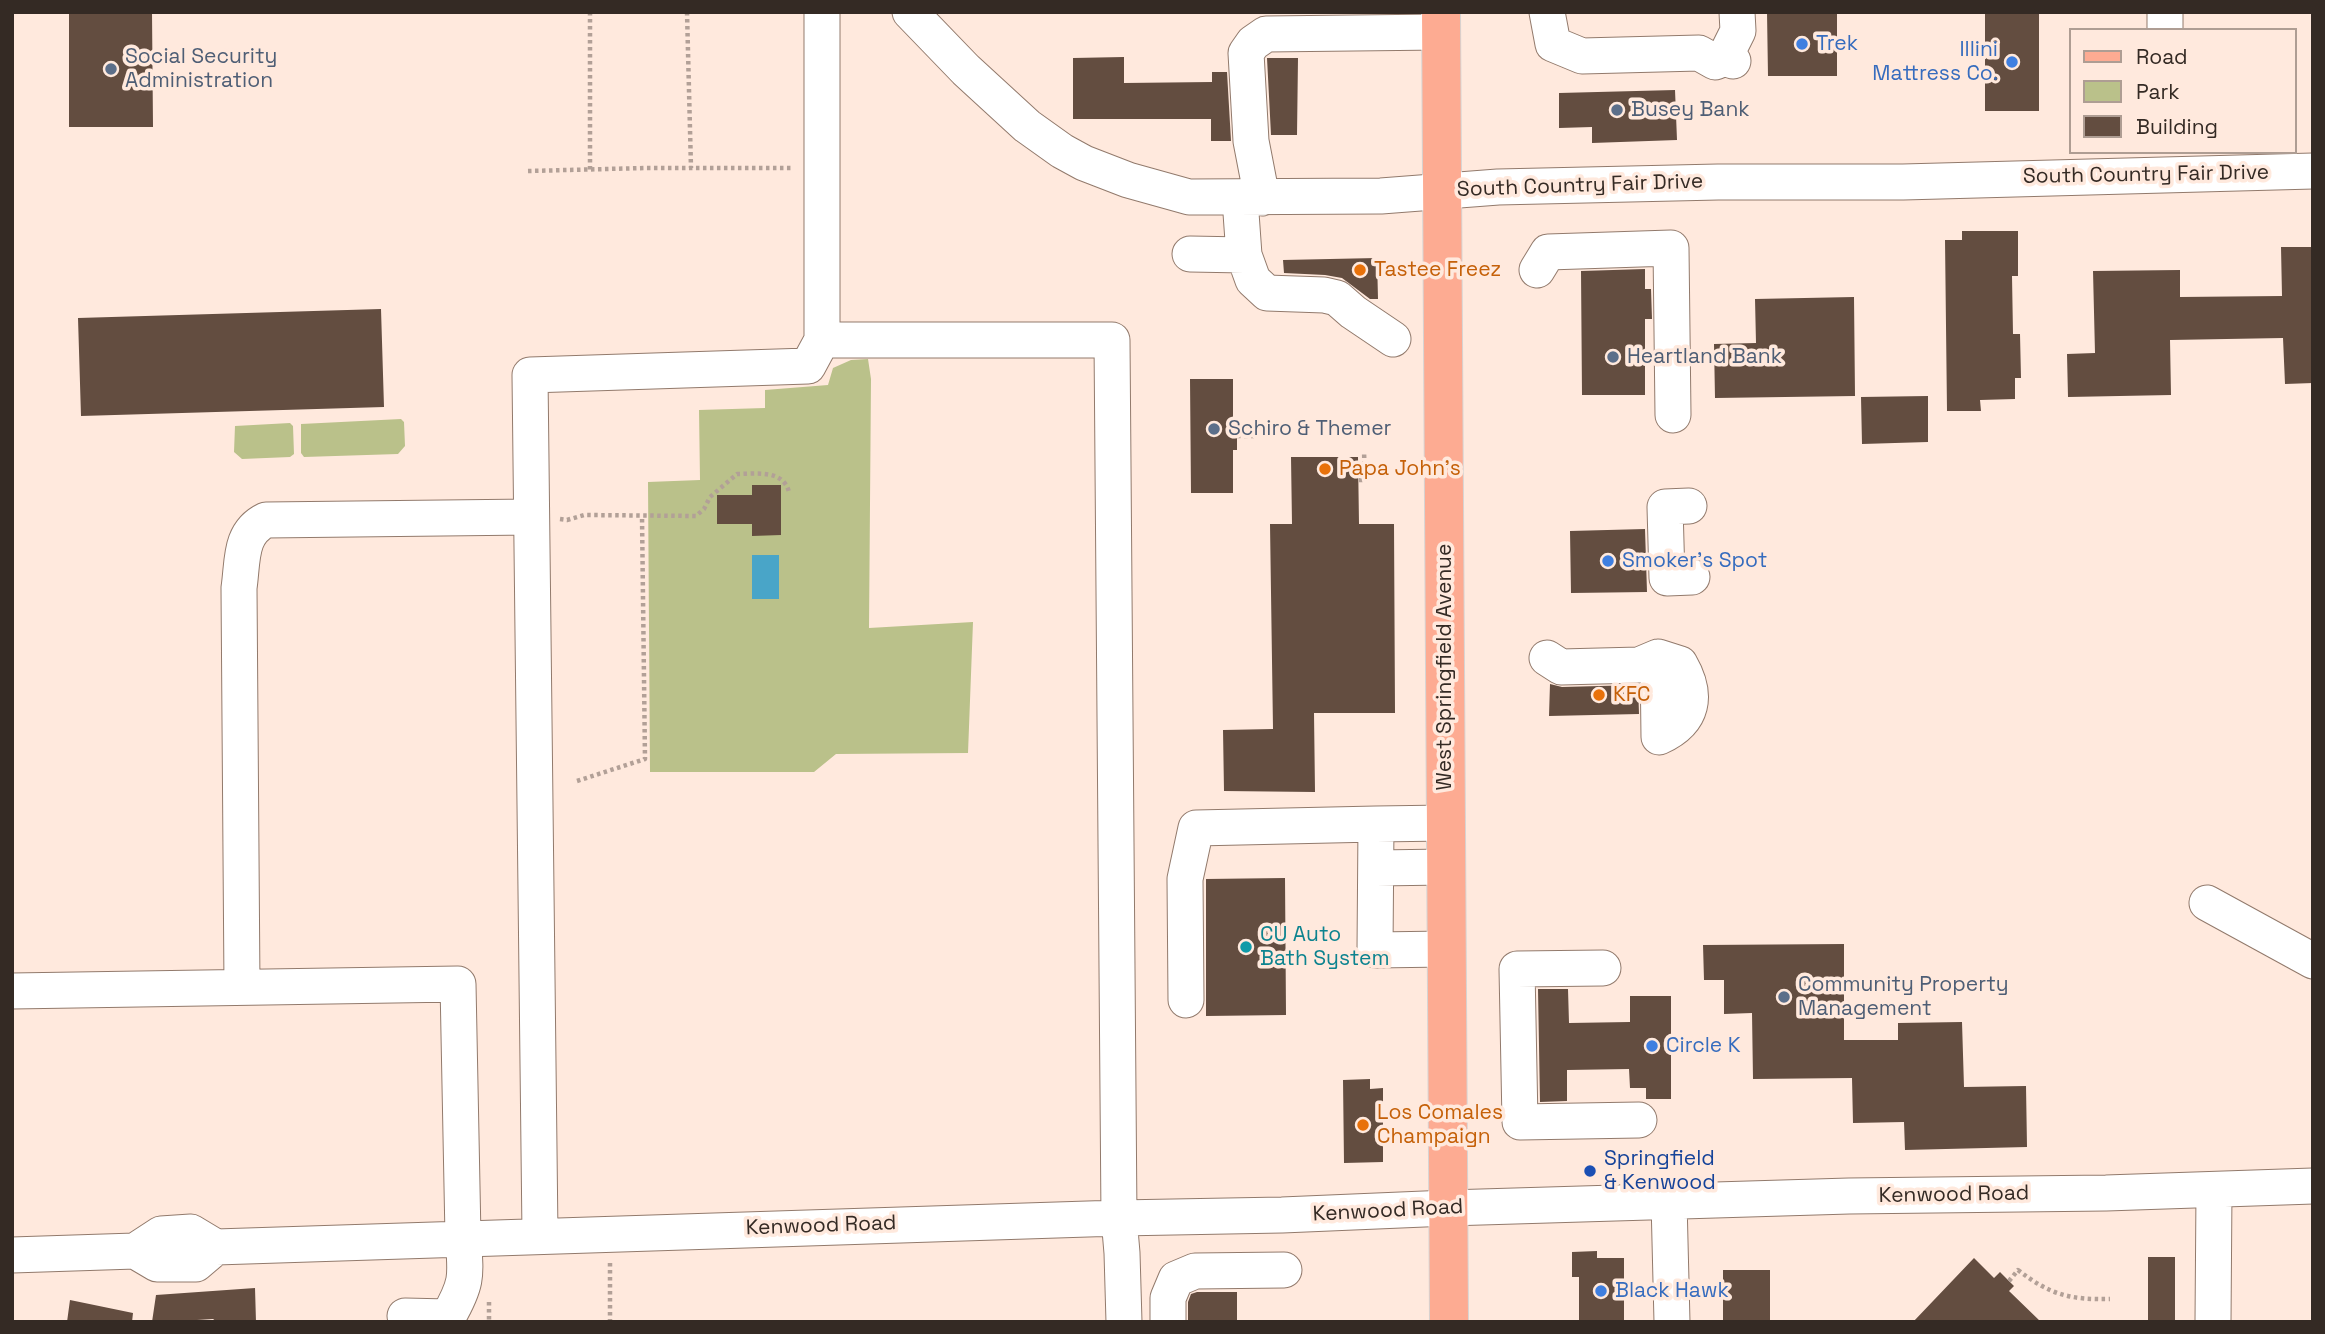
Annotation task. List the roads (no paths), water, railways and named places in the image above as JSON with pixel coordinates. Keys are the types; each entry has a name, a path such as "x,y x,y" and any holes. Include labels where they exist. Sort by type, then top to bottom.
{"main road":[{"name":"West Springfield Avenue","path":"1441,22 1449,1322"}],"street":[{"path":"540,1235 530,375 808,366 822,340 822,12"},
{"name":"South Country Fair Drive","path":"909,12 966,70 1027,126 1084,163 1128,180 1189,197 1381,196 1498,187 1718,182 1903,182 2167,163 2313,171"},
{"path":"1547,12 1553,44 1582,56 1699,53 1715,62 1717,59 1728,60 1738,31 1737,12"},
{"path":"1393,339 1337,298 1267,293 1253,280 1244,255 1251,198 1251,128 1246,53 1252,43 1266,34 1441,22"},
{"path":"1537,270 1548,251 1671,247 1673,415"},
{"path":"1190,254 1244,255"},
{"path":"822,340 1112,340 1119,1217 1124,1322"},
{"path":"1689,506 1665,507 1667,578 1692,578"},
{"path":"242,987 239,588 245,539 253,526 266,520 531,517"},
{"path":"1547,658 1561,667 1639,665 1658,657 1680,664 1691,692 1689,710 1681,723 1659,737"},
{"path":"1186,1000 1185,879 1196,828 1446,823"},
{"path":"1376,824 1375,950 1446,949"},
{"path":"1376,868 1446,867"},
{"path":"2207,903 2313,961"},
{"path":"1603,968 1517,969 1520,1122 1639,1120"},
{"path":"12,991 458,984 466,1275 462,1292 448,1317 405,1316"},
{"name":"Kenwood Road","path":"12,1255 135,1251 161,1234 191,1232 216,1247 463,1237 1119,1217 1282,1215 1669,1201 2214,1191 2313,1186"},
{"path":"2213,1322 2214,1191"},
{"path":"1669,1201 1672,1322"},
{"path":"1168,1322 1168,1298 1176,1279 1195,1271 1284,1269"}],"water":[{"path":"752,555 779,555 779,599 752,599"}],"place":[{"name":"Trek","path":"1802,44"},
{"name":"Illini Mattress Co.","path":"2012,62"},
{"name":"Social Security Administration","path":"111,69"},
{"name":"Busey Bank","path":"1617,110"},
{"name":"Tastee Freez","path":"1360,270"},
{"name":"Heartland Bank","path":"1613,357"},
{"name":"Schiro & Themer","path":"1214,429"},
{"name":"Papa John's","path":"1325,469"},
{"name":"Smoker's Spot","path":"1608,561"},
{"name":"KFC","path":"1599,695"},
{"name":"CU Auto Bath System","path":"1246,947"},
{"name":"Community Property Management","path":"1784,997"},
{"name":"Circle K","path":"1652,1046"},
{"name":"Los Comales Champaign","path":"1363,1125"},
{"name":"Springfield & Kenwood","path":"1590,1171"},
{"name":"Black Hawk","path":"1601,1291"}]}
